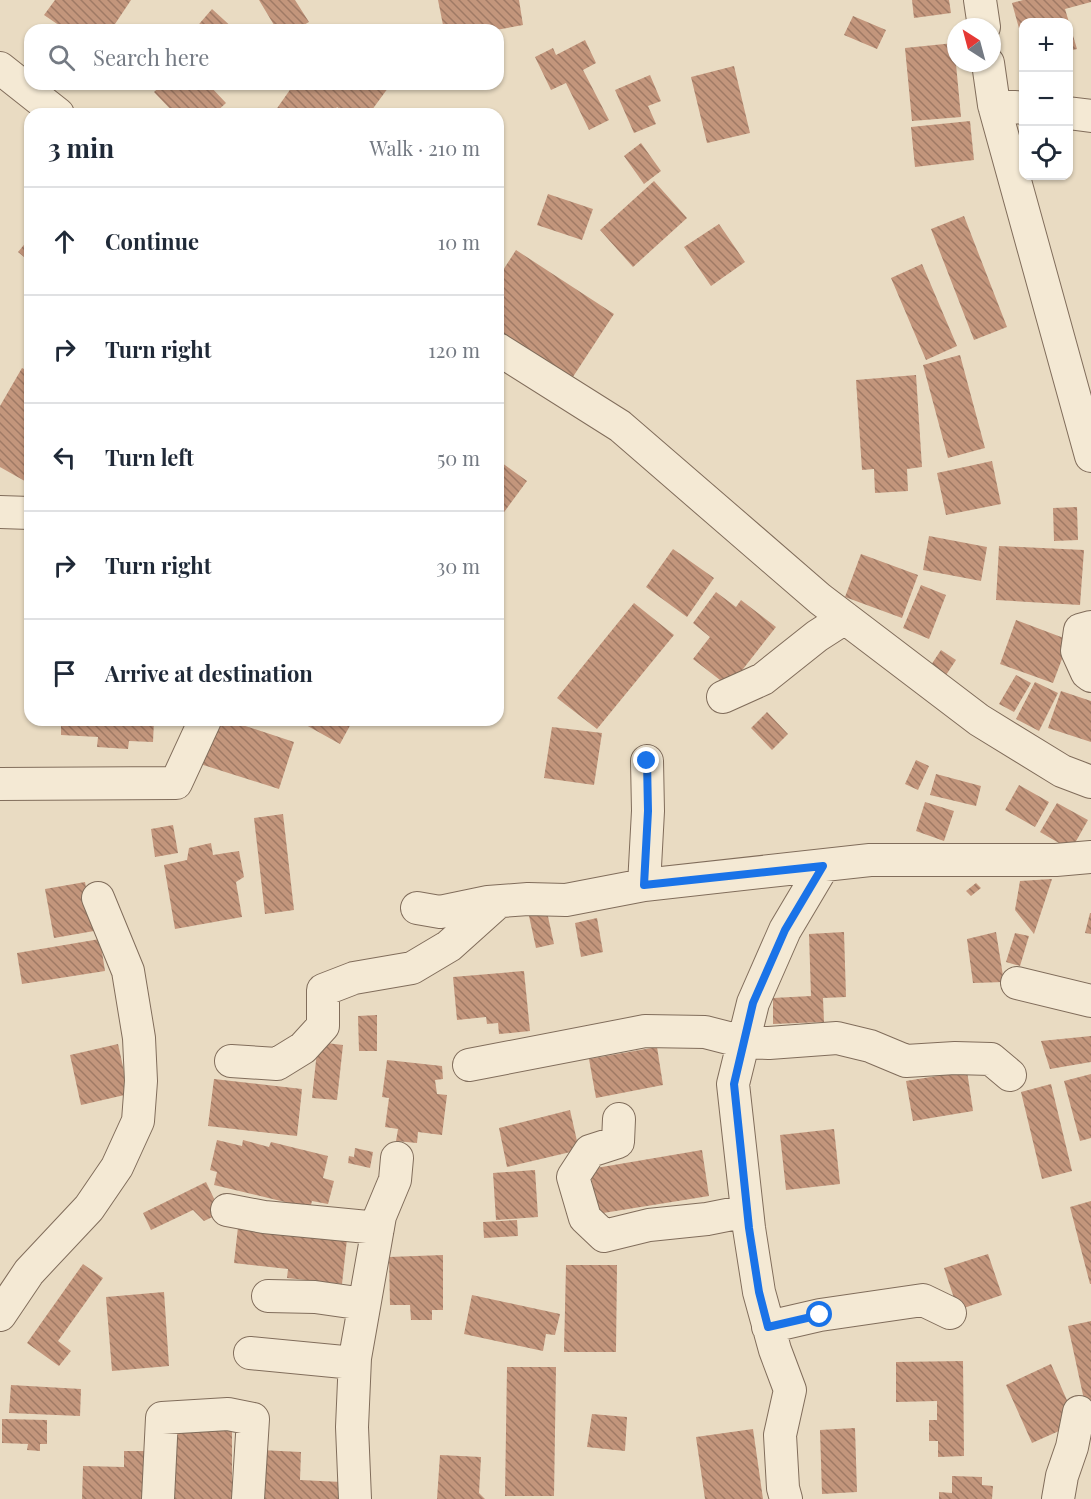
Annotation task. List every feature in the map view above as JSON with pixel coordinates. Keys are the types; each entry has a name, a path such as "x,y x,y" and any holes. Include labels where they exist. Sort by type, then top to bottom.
{"street":[{"path":"980,0 983,18"},
{"path":"0,68 24,87"},
{"path":"992,72 1009,107 1091,456"},
{"path":"28,90 50,108"},
{"path":"1073,114 1091,116"},
{"path":"504,354 620,426 820,599 979,720 1062,771 1091,782"},
{"path":"0,512 24,513"},
{"path":"723,697 763,678 817,636 845,618"},
{"path":"1091,627 1080,630 1077,651 1087,674 1091,676"},
{"path":"0,784 176,783 202,726"},
{"path":"644,885 648,811 647,761"},
{"path":"417,908 440,912 498,902 566,900 644,885 870,860 1056,860 1091,857"},
{"path":"786,1499 780,1435 790,1390 775,1350 759,1292 747,1211 734,1084 753,1003 785,930 823,866"},
{"path":"0,1315 29,1272 89,1208 117,1167 138,1121 141,1081 139,1038 128,971 98,898"},
{"path":"231,1061 277,1064 303,1048 322,1026 323,990 354,978 412,968 449,946 498,902"},
{"path":"1017,983 1091,1001"},
{"path":"469,1065 645,1031 705,1032 744,1042 769,1043 837,1038 870,1046 906,1061 955,1058 991,1059 1010,1074"},
{"path":"619,1119 618,1142 590,1151 573,1178 585,1218 604,1236 650,1225 707,1219 747,1211"},
{"path":"355,1499 352,1427 354,1363 380,1216 395,1180 397,1158"},
{"path":"227,1210 264,1217 378,1228"},
{"path":"268,1296 315,1297 364,1304"},
{"path":"768,1327 820,1315 923,1300 950,1312"},
{"path":"250,1353 354,1363"},
{"path":"1058,1499 1079,1412"},
{"path":"158,1499 162,1418 228,1414 253,1419 248,1499"}],"building":[{"path":"55,0 131,0 115,24 57,24 44,15"},
{"path":"259,0 295,0 309,22 306,24 273,24"},
{"path":"438,0 519,0 523,25 504,29 504,24 443,24"},
{"path":"912,0 949,0 951,13 914,18"},
{"path":"1023,0 1091,0 1091,2 1065,9 1068,18 1019,18 1019,28 1012,3"},
{"path":"212,9 228,24 199,24"},
{"path":"853,16 886,30 877,49 844,35"},
{"path":"1073,36 1077,49 1073,50"},
{"path":"585,40 596,63 583,70 609,120 589,130 566,83 551,90 535,57 553,48 556,55"},
{"path":"947,44 947,72 957,72 961,117 912,121 905,48"},
{"path":"734,66 750,133 707,143 691,77"},
{"path":"650,75 661,101 648,106 656,124 634,133 615,90"},
{"path":"156,90 214,90 226,103 221,108 169,108 154,92"},
{"path":"290,90 387,90 373,108 277,108"},
{"path":"970,121 974,160 915,167 911,127"},
{"path":"641,143 661,171 644,184 624,156"},
{"path":"654,181 687,218 633,267 600,230"},
{"path":"548,194 593,209 582,240 537,225"},
{"path":"964,216 1007,327 974,340 931,229"},
{"path":"719,224 745,262 711,286 684,247"},
{"path":"24,245 24,257 18,252"},
{"path":"516,250 614,314 567,386 504,344 504,269"},
{"path":"922,264 957,346 926,360 891,278"},
{"path":"960,355 985,448 948,458 923,365"},
{"path":"22,368 24,369 24,481 0,467 0,406"},
{"path":"916,375 922,467 907,469 908,491 875,493 874,469 862,470 856,380"},
{"path":"992,461 1001,504 946,515 937,473"},
{"path":"504,464 527,481 504,512"},
{"path":"1077,507 1078,540 1054,541 1053,508"},
{"path":"929,536 987,547 981,581 923,570"},
{"path":"999,546 1084,550 1080,605 996,600"},
{"path":"673,549 714,578 687,617 646,587"},
{"path":"861,554 918,575 902,618 845,597"},
{"path":"921,585 946,595 929,639 903,628"},
{"path":"716,592 736,607 741,600 776,627 729,687 693,659 710,637 693,623"},
{"path":"634,603 674,635 597,729 557,698"},
{"path":"1016,620 1069,640 1053,683 1000,664"},
{"path":"941,650 956,660 946,675 931,665"},
{"path":"1016,675 1031,683 1014,712 999,704"},
{"path":"1035,682 1058,693 1039,731 1016,719"},
{"path":"1061,691 1091,701 1091,742 1048,728"},
{"path":"767,712 788,734 772,750 751,728"},
{"path":"61,726 154,726 153,742 129,741 128,749 97,747 98,737 61,735"},
{"path":"209,726 245,726 294,742 279,789 197,763"},
{"path":"308,726 350,726 340,744"},
{"path":"552,727 602,733 594,785 544,778"},
{"path":"916,760 929,766 918,790 905,784"},
{"path":"936,774 981,786 976,806 930,795"},
{"path":"1019,785 1049,802 1035,827 1005,810"},
{"path":"925,802 954,811 944,841 916,831"},
{"path":"1057,803 1088,820 1071,850 1040,832"},
{"path":"283,814 294,910 265,914 254,818"},
{"path":"173,825 178,853 155,857 151,829"},
{"path":"211,843 213,855 239,851 244,877 236,882 242,917 175,929 164,865 187,860 189,848"},
{"path":"1052,879 1034,934 1015,910 1020,881"},
{"path":"85,882 94,931 54,938 45,889"},
{"path":"976,883 981,888 971,896 966,891"},
{"path":"547,912 554,944 536,948 529,916"},
{"path":"1091,913 1091,934 1085,933"},
{"path":"597,918 603,952 581,957 575,923"},
{"path":"844,932 846,997 823,998 824,1022 773,1024 773,998 811,996 809,934"},
{"path":"996,932 1004,982 973,983 967,939"},
{"path":"1015,933 1029,936 1020,966 1006,962"},
{"path":"100,939 105,971 22,984 17,953"},
{"path":"524,971 530,1031 499,1034 498,1023 487,1024 486,1017 457,1020 453,977"},
{"path":"377,1015 377,1051 359,1051 358,1016"},
{"path":"1091,1036 1091,1062 1050,1069 1041,1041"},
{"path":"318,1042 343,1045 337,1100 312,1098"},
{"path":"118,1044 129,1094 81,1105 70,1055"},
{"path":"657,1047 663,1085 596,1098 589,1059"},
{"path":"387,1060 442,1066 443,1079 435,1080 437,1094 447,1095 442,1135 418,1132 417,1143 396,1141 398,1129 385,1127 389,1098 382,1097"},
{"path":"967,1071 973,1111 913,1121 906,1081"},
{"path":"1091,1074 1091,1138 1080,1141 1064,1081"},
{"path":"214,1079 302,1089 297,1136 208,1126"},
{"path":"1051,1084 1072,1171 1042,1179 1021,1092"},
{"path":"570,1110 579,1150 507,1167 499,1128"},
{"path":"834,1129 840,1184 786,1190 780,1135"},
{"path":"217,1140 242,1146 243,1140 269,1147 271,1142 328,1156 323,1178 334,1181 328,1204 312,1201 310,1208 214,1185 217,1172 210,1170"},
{"path":"355,1148 373,1152 370,1168 348,1163 349,1156 354,1157"},
{"path":"702,1150 709,1196 597,1214 590,1169"},
{"path":"535,1170 538,1217 496,1220 493,1173"},
{"path":"206,1182 221,1213 204,1221 193,1210 151,1230 143,1213"},
{"path":"1091,1201 1091,1284 1090,1284 1070,1207"},
{"path":"517,1220 518,1236 484,1238 483,1222"},
{"path":"238,1227 347,1239 342,1284 287,1278 288,1269 234,1263"},
{"path":"988,1254 1002,1295 958,1310 944,1268"},
{"path":"443,1255 443,1310 432,1310 432,1320 411,1320 410,1305 390,1305 389,1257"},
{"path":"83,1264 103,1278 58,1341 71,1351 59,1366 27,1343"},
{"path":"566,1265 617,1265 616,1352 564,1352"},
{"path":"164,1292 169,1366 112,1371 106,1297"},
{"path":"472,1295 560,1314 555,1335 546,1334 543,1351 464,1334"},
{"path":"1091,1321 1091,1417 1088,1418 1068,1326"},
{"path":"963,1361 964,1456 938,1457 938,1441 929,1441 929,1420 937,1420 937,1401 896,1402 896,1362"},
{"path":"1051,1364 1077,1423 1032,1443 1006,1385"},
{"path":"507,1367 556,1367 554,1496 505,1496"},
{"path":"11,1385 81,1389 80,1416 9,1413"},
{"path":"592,1414 627,1417 625,1451 587,1447"},
{"path":"2,1419 47,1420 47,1444 40,1444 40,1451 27,1450 28,1444 2,1443"},
{"path":"165,1423 232,1423 232,1499 165,1499"},
{"path":"855,1428 857,1492 822,1494 820,1430"},
{"path":"753,1429 763,1499 705,1499 696,1437"},
{"path":"260,1450 301,1452 300,1480 342,1482 341,1499 257,1499"},
{"path":"124,1451 149,1451 147,1499 82,1499 83,1466 124,1467"},
{"path":"440,1455 481,1457 479,1493 485,1499 437,1499"},
{"path":"952,1476 982,1477 982,1485 993,1486 992,1499 939,1499 939,1492 952,1493"}],"route":[{"path":"647,761 648,811 644,885 823,866 785,930 753,1003 734,1084 749,1228 759,1292 768,1327 820,1315"}]}
